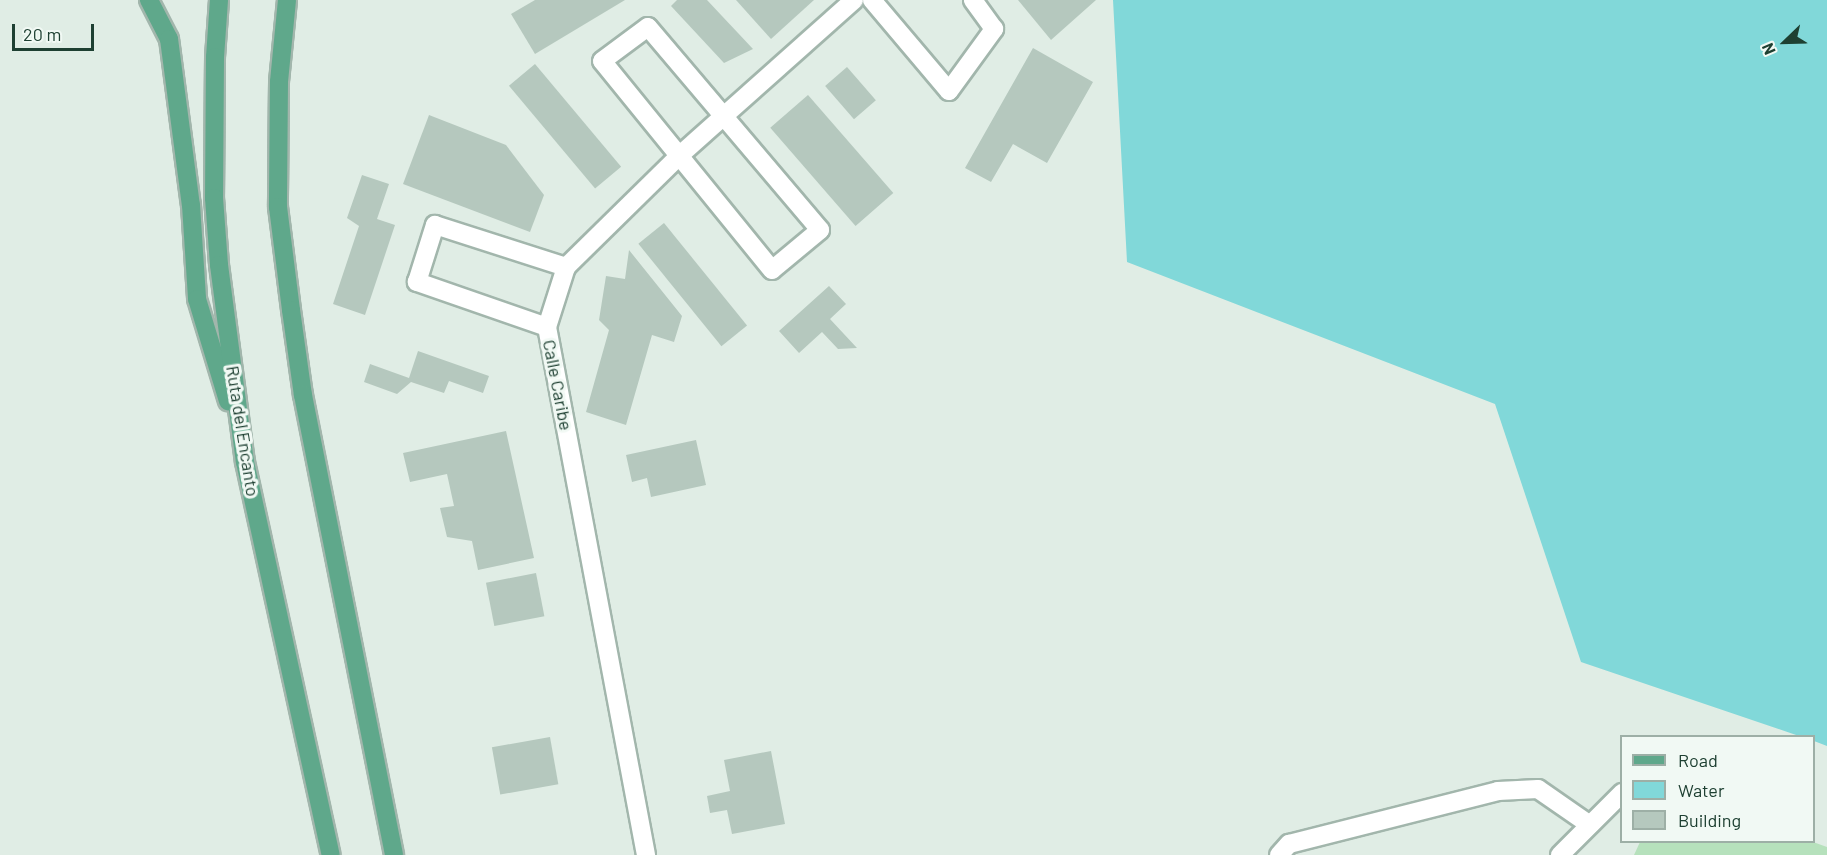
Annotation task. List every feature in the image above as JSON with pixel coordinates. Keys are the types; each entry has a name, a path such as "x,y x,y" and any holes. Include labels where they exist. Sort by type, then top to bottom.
{"main road":[{"path":"148,0 169,39 191,205 197,299 244,451"},
{"name":"Ruta del Encanto","path":"219,0 214,57 214,198 244,451 331,855"},
{"path":"287,0 279,82 278,207 303,395 394,855"}],"street":[{"name":"Calle Caribe","path":"646,855 547,327 566,267 680,155 854,0"},
{"path":"872,0 948,91 994,29 973,0"},
{"path":"648,27 820,230 772,270 680,155 602,61 648,27"},
{"path":"547,327 417,282 435,225 566,267"},
{"path":"1280,855 1289,844 1498,791 1538,789 1590,825"},
{"path":"1560,855 1620,796"}],"green space":[{"path":"1640,843 1815,843 1827,847 1827,855 1634,855"}],"water":[{"path":"1113,0 1827,0 1827,746 1815,741 1815,735 1796,735 1581,662 1495,404 1127,262"}],"building":[{"path":"535,0 625,0 535,54 511,14"},
{"path":"677,0 707,0 753,49 724,63 671,6"},
{"path":"736,0 814,0 771,39"},
{"path":"1018,0 1096,0 1051,40"},
{"path":"1033,48 1093,82 1047,163 1013,144 991,182 965,168"},
{"path":"535,64 621,167 595,189 509,86"},
{"path":"847,67 876,100 854,119 825,86"},
{"path":"808,95 893,193 856,226 770,128"},
{"path":"429,115 506,145 544,195 530,232 403,184"},
{"path":"362,175 389,184 377,219 395,225 365,315 333,304 359,226 347,218"},
{"path":"664,223 747,326 721,346 638,244"},
{"path":"629,250 682,316 674,342 652,335 626,425 586,412 609,330 599,320 606,276 625,279"},
{"path":"829,286 846,304 830,319 857,348 838,349 822,332 799,353 779,331"},
{"path":"418,351 489,376 483,393 449,381 444,393 411,382 397,394 364,382 370,364 409,378"},
{"path":"506,431 534,558 478,570 472,541 447,537 440,508 454,506 447,474 410,482 403,453"},
{"path":"696,440 706,485 651,497 647,478 632,482 626,455"},
{"path":"536,573 544,616 494,626 486,583"},
{"path":"550,737 558,784 500,795 492,747"},
{"path":"771,751 785,824 732,834 727,810 710,813 707,796 730,791 724,760"}]}
